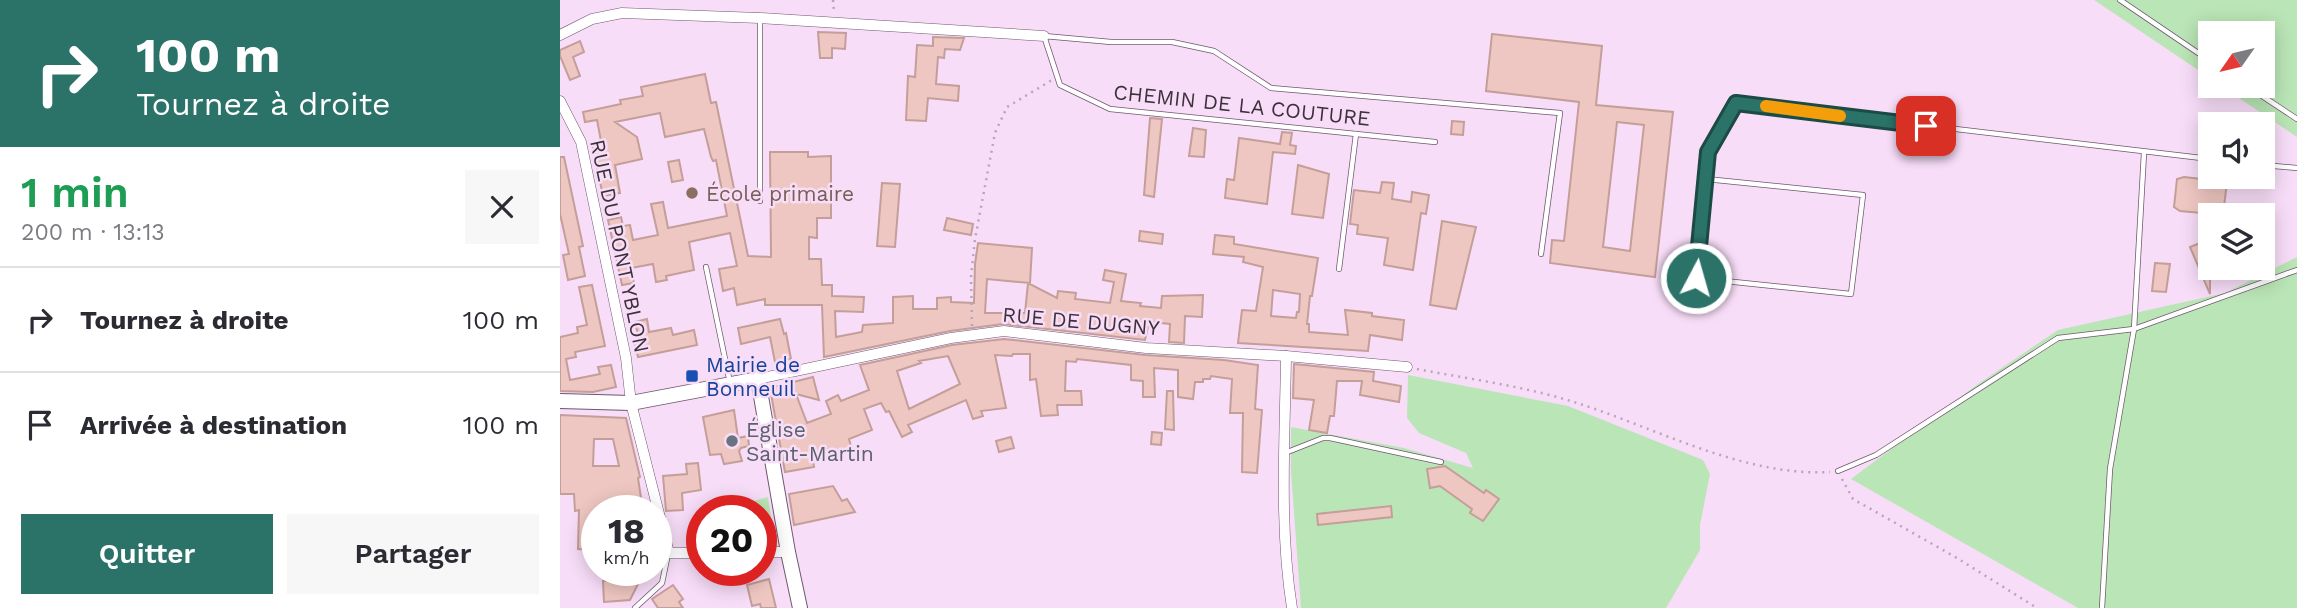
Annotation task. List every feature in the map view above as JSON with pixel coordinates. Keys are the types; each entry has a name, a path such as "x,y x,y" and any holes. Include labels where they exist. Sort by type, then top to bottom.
{"street":[{"path":"560,35 592,19 622,13 760,18 1044,36"},
{"name":"RUE DU PONT YBLON","path":"560,101 562,112 581,142 626,358 631,402 654,495"},
{"name":"RUE DE DUGNY","path":"560,401 631,402 758,379 882,352 1004,331 1146,348 1407,366"},
{"path":"1286,356 1288,582 1292,608"},
{"path":"758,379 800,608"},
{"path":"777,552 788,552"}],"lane":[{"path":"2120,0 2198,53"},
{"path":"760,18 760,201"},
{"path":"1057,76 1044,36 1111,42 1172,42 1214,51 1271,88 1560,113 1541,254"},
{"name":"CHEMIN DE LA COUTURE","path":"1057,76 1060,85 1110,109 1434,142"},
{"path":"2266,98 2297,119"},
{"path":"1706,179 1863,195 1851,294 1696,278 1708,152 1736,103 2198,158"},
{"path":"1339,269 1356,134"},
{"path":"2102,608 2110,469 2134,329 2144,153"},
{"path":"2275,165 2297,168"},
{"path":"706,267 730,384"},
{"path":"1838,471 1876,455 2058,338 2134,329 2297,270"},
{"path":"1285,453 1323,438 1330,438 1441,462"},
{"path":"635,608 659,586"}],"path":[{"path":"973,336 971,276 975,239 995,133 1007,107 1057,76"},
{"path":"1407,366 1573,402 1762,467 1838,471 1853,499 1957,558 2037,608"}],"green space":[{"path":"2094,0 2297,0 2297,137 2275,122 2275,112 2260,112 2239,98 2275,98 2275,21 2198,21 2198,70"},
{"path":"2297,257 2297,608 2078,608 1851,479 1978,384 2058,330 2225,293 2251,280 2275,280 2275,268"},
{"path":"1408,375 1568,406 1703,460 1710,474 1700,525 1700,550 1666,608 1301,608 1291,471 1291,427 1404,448 1473,468 1466,453 1419,433 1407,418"}],"building":[{"path":"818,32 846,33 845,49 832,48 832,58 820,58"},
{"path":"1492,34 1602,46 1596,105 1673,112 1655,277 1550,263 1552,240 1564,241 1579,102 1486,91","holes":["1617,122 1644,125 1630,251 1603,247"]},
{"path":"933,37 964,38 960,50 945,49 944,58 938,57 936,84 959,86 958,101 928,98 926,121 906,120 908,76 915,77 917,45 933,46"},
{"path":"580,41 584,52 573,57 580,76 570,80 560,50"},
{"path":"705,74 711,103 716,102 748,256 771,257 770,152 808,152 808,157 831,156 831,218 817,218 817,238 809,237 809,259 821,259 822,285 832,285 832,296 864,297 863,312 835,311 836,337 862,332 863,325 893,323 893,297 913,296 913,309 937,309 937,298 951,297 951,302 974,303 978,243 1032,248 1030,283 987,279 985,313 1025,313 1028,283 1057,298 1058,291 1076,293 1075,299 1110,303 1114,282 1103,280 1105,270 1126,274 1121,301 1161,308 1162,296 1203,295 1202,317 1185,316 1184,343 1169,342 1170,324 1161,323 1149,322 1145,340 1003,324 950,331 824,357 822,305 765,305 765,299 737,305 734,288 723,291 719,269 737,266 730,233 689,242 694,270 666,276 667,280 656,282 653,264 631,268 634,283 622,285 608,220 621,217 623,226 630,225 633,240 658,235 651,204 663,202 668,228 727,216 716,160 713,161 711,157 704,129 665,137 660,113 615,122 637,137 642,159 615,165 620,193 603,196 592,143 601,141 597,120 585,122 583,112 643,96 641,87"},
{"path":"1150,118 1162,119 1154,197 1144,195"},
{"path":"1452,121 1464,122 1463,135 1451,134"},
{"path":"1193,128 1206,130 1204,157 1189,156"},
{"path":"1282,132 1292,133 1290,145 1296,146 1295,154 1273,152 1267,204 1225,198 1227,179 1234,180 1239,138 1280,144"},
{"path":"560,157 564,157 583,246 579,247 585,276 568,280 563,255 569,254 560,214"},
{"path":"679,160 683,180 672,182 668,162"},
{"path":"1298,165 1329,174 1323,218 1292,214"},
{"path":"2177,179 2198,179 2198,189 2226,189 2224,203 2198,203 2198,213 2180,211 2174,207"},
{"path":"1382,182 1394,183 1392,199 1411,202 1412,192 1429,195 1426,214 1421,213 1413,270 1384,265 1388,238 1357,234 1358,225 1350,224 1354,190 1380,193"},
{"path":"882,183 900,184 895,247 877,246"},
{"path":"947,218 973,224 971,235 944,230"},
{"path":"1442,221 1476,227 1456,309 1430,305"},
{"path":"1140,231 1163,234 1162,244 1139,241"},
{"path":"1215,235 1234,237 1234,244 1318,258 1310,296 1307,324 1309,332 1348,335 1345,310 1404,320 1402,340 1370,335 1368,351 1238,343 1242,310 1256,311 1263,267 1243,262 1244,257 1213,254","holes":["1273,290 1300,294 1296,318 1271,316"]},
{"path":"2198,244 2198,266 2190,247"},
{"path":"2155,263 2170,264 2166,292 2152,291"},
{"path":"2204,280 2210,280 2210,294"},
{"path":"592,285 605,346 575,352 576,357 566,359 570,380 600,374 598,367 611,365 616,387 593,392 560,391 560,337 578,333 577,327 587,325 579,287"},
{"path":"647,319 649,332 671,328 673,335 694,330 697,345 638,357 635,344 640,343 635,322"},
{"path":"780,319 791,359 775,362 770,337 741,344 738,328"},
{"path":"1004,339 1258,365 1255,409 1262,410 1257,473 1242,472 1243,413 1230,413 1232,379 1211,376 1210,379 1203,379 1203,382 1195,382 1193,399 1178,397 1178,370 1154,368 1155,397 1143,397 1143,381 1131,380 1131,365 1077,359 1076,362 1066,361 1065,391 1081,391 1082,405 1057,405 1058,415 1041,416 1036,379 1030,380 1030,354 995,355 1006,408 981,411 983,416 973,419 966,400 908,425 912,432 902,437 889,411 886,412 881,403 864,409 872,430 849,439 852,450 813,460 814,467 785,472 770,388 813,377 819,400 796,394 807,423 831,414 826,401 838,395 841,401 869,390 860,365 952,345","holes":["948,356 960,384 909,409 897,371 921,363 919,361"]},
{"path":"1294,364 1374,372 1373,381 1401,386 1399,402 1360,395 1362,381 1337,381 1334,416 1330,416 1327,433 1309,430 1314,400 1293,398"},
{"path":"1167,391 1173,391 1174,430 1165,429"},
{"name":"Église Saint-Martin","path":"734,410 738,438 748,436 749,446 739,451 742,461 724,464 721,454 710,455 703,417"},
{"path":"560,415 626,418 640,477 641,495 581,495 581,549 578,549 579,510 575,511 574,494 560,494","holes":["594,439 613,439 619,466 593,466"]},
{"path":"1152,432 1162,433 1161,445 1151,444"},
{"path":"1011,437 1014,448 999,452 996,441"},
{"path":"698,463 701,490 682,493 683,510 672,511 672,495 665,495 663,476 687,474 686,464"},
{"path":"1445,466 1484,493 1486,490 1499,499 1483,521 1470,513 1472,509 1440,486 1430,488 1427,469"},
{"path":"833,486 842,501 847,499 855,512 794,525 789,494"},
{"path":"1391,506 1392,517 1318,525 1317,514"},
{"path":"603,586 637,586 630,600 604,602"},
{"path":"672,586 683,599 679,602 683,608 658,608 652,599"},
{"path":"747,586 771,586 776,608 761,608 760,604 752,606"}],"slow traffic":[{"path":"1766,106 1840,116"}],"place":[{"name":"École primaire","path":"692,193"},
{"name":"Mairie de Bonneuil","path":"692,376"},
{"name":"Église Saint-Martin","path":"732,441"}],"route":[{"path":"1696,278 1708,152 1736,103 1926,126"}]}
